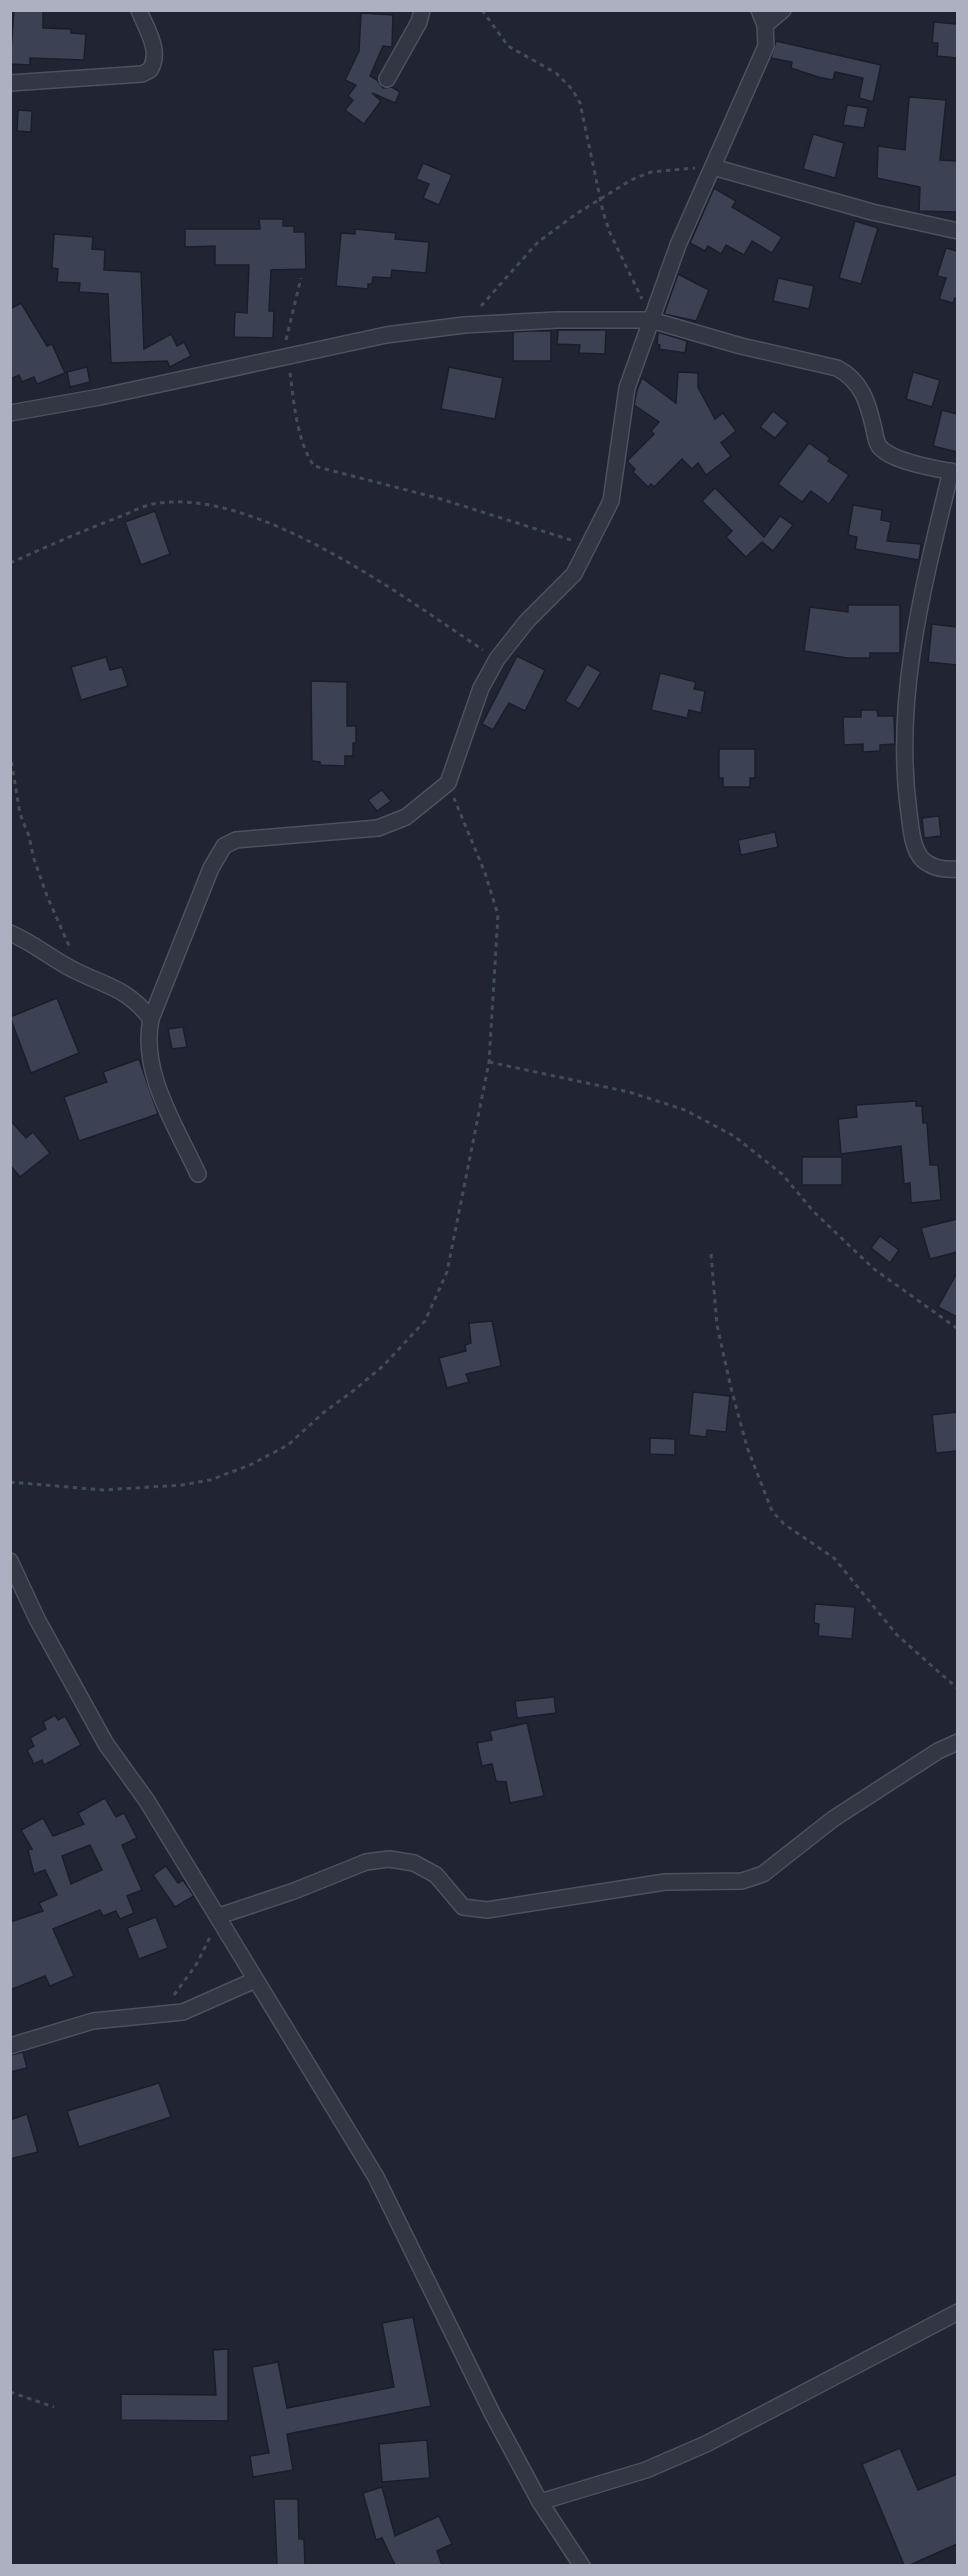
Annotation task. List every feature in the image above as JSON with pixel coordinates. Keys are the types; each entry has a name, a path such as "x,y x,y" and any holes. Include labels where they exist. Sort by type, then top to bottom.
{"street":[{"path":"10,83 142,74 150,70 155,56 154,46 139,10"},
{"path":"387,79 420,22 422,10"},
{"path":"198,1174 152,1071 147,1035 151,1019 211,868 224,846 236,840 378,828 405,817 448,783 481,688 497,660 527,621 574,574 611,501 627,388 678,245 766,46 762,18 783,10"},
{"path":"713,167 872,212 957,231"},
{"path":"10,413 100,397 386,335 464,325 557,320 651,320 741,346 837,368 851,375 859,384 869,407 878,445 887,454 954,472 914,642 907,686 905,783 915,848 924,860 944,870 957,869"},
{"path":"10,933 77,971 105,981 140,1005 151,1019"},
{"path":"10,1561 37,1619 106,1744 147,1801 219,1916 255,1980 376,2177 493,2415 540,2502 582,2565"},
{"path":"219,1916 294,1891 366,1862 389,1859 414,1863 436,1875 463,1907 487,1910 665,1882 742,1881 763,1874 833,1819 938,1751 957,1742"},
{"path":"10,2046 93,2021 183,2012 255,1980"},
{"path":"540,2502 646,2470 706,2444 957,2312"}],"path":[{"path":"482,10 508,46 556,73 580,103 610,233 651,320"},
{"path":"464,325 538,242 601,199 631,180 651,172 713,167"},
{"path":"301,278 287,332 288,355 302,437 307,456 314,466 441,499 588,545"},
{"path":"10,563 153,504 198,501 251,514 324,549 418,606 497,660"},
{"path":"10,753 20,813 30,836 33,856 46,896 72,953 77,971"},
{"path":"10,1482 103,1491 182,1485 210,1480 250,1465 288,1444 383,1366 425,1321 447,1272 489,1062 498,915 485,873 448,783"},
{"path":"489,1062 629,1092 685,1110 734,1137 783,1174 814,1212 874,1269 957,1329"},
{"path":"711,1254 717,1325 731,1388 747,1447 772,1511 784,1524 834,1558 897,1635 957,1689"},
{"path":"173,1996 196,1965 219,1916"},
{"path":"10,2392 54,2407"}],"building":[{"path":"14,10 43,10 43,28 71,29 71,33 86,34 84,60 30,58 30,65 10,64"},
{"path":"361,13 393,15 392,47 383,46 370,76 377,80 383,88 392,87 400,92 395,103 372,93 381,101 364,124 345,110 353,100 348,96 356,85 345,80 359,51"},
{"path":"934,22 957,24 957,58 937,56 938,43 932,43"},
{"path":"776,41 881,65 873,102 859,98 863,78 835,72 833,80 818,77 791,68 792,62 771,58"},
{"path":"909,97 946,100 940,160 957,161 957,212 919,211 920,187 877,178 878,146 905,150"},
{"path":"847,105 868,108 864,128 843,125"},
{"path":"18,110 32,111 31,132 17,131"},
{"path":"813,134 844,143 835,178 803,169"},
{"path":"423,163 452,175 439,205 423,198 429,184 416,179"},
{"path":"714,188 736,201 732,207 782,237 772,253 752,241 744,255 726,245 721,254 708,246 705,251 690,243"},
{"path":"259,219 283,219 283,226 294,226 294,232 305,232 306,269 271,270 269,311 274,311 273,338 234,337 235,312 247,313 249,265 215,265 215,246 185,247 185,229 260,229"},
{"path":"855,221 878,228 861,284 839,278"},
{"path":"355,229 396,233 395,239 429,242 426,273 392,270 391,278 373,277 372,284 368,284 368,289 336,286 341,233 355,234"},
{"path":"54,234 93,237 92,249 105,250 104,270 141,272 144,349 171,334 177,346 184,342 191,356 170,367 167,361 111,363 108,294 79,292 80,283 57,282 58,269 52,268"},
{"path":"946,248 957,251 957,299 955,298 953,303 939,299 946,278 937,276"},
{"path":"678,274 709,290 696,321 664,314"},
{"path":"778,278 814,286 809,309 773,301"},
{"path":"21,303 47,346 52,344 65,373 37,384 34,377 22,382 19,375 10,379 10,309"},
{"path":"558,330 606,330 605,354 579,353 580,345 557,344"},
{"path":"551,331 551,361 513,361 513,332"},
{"path":"658,332 687,341 685,353 659,349"},
{"path":"87,367 90,382 70,387 67,372"},
{"path":"449,367 503,378 495,419 441,409"},
{"path":"678,372 698,373 698,387 715,419 723,413 736,431 721,443 731,456 706,475 698,463 692,469 682,459 654,487 651,484 648,487 633,472 635,469 627,461 654,434 651,431 659,422 634,405 637,390 642,378 676,403"},
{"path":"913,372 940,380 932,407 906,399"},
{"path":"942,410 957,414 957,452 933,446"},
{"path":"773,411 788,423 775,438 760,427"},
{"path":"809,443 830,458 828,461 849,475 829,504 811,491 802,502 778,484"},
{"path":"715,488 764,537 780,516 793,525 773,551 762,542 746,557 726,537 732,531 702,501"},
{"path":"853,505 882,510 881,520 891,522 887,541 921,544 919,560 855,549 857,537 848,535"},
{"path":"155,511 170,554 141,565 125,522"},
{"path":"848,605 900,605 900,653 870,653 870,658 848,658 804,651 810,607 848,612"},
{"path":"932,624 957,627 957,665 928,662"},
{"path":"517,656 545,670 525,711 509,703 493,730 482,724"},
{"path":"106,657 110,670 122,667 128,686 81,700 71,667"},
{"path":"587,664 601,672 579,709 565,701"},
{"path":"660,673 696,682 694,689 705,691 701,713 689,710 687,718 651,710"},
{"path":"311,681 347,682 347,726 356,726 356,743 353,743 353,756 345,756 345,766 320,765 320,762 312,761"},
{"path":"861,710 877,710 878,716 894,716 895,744 880,745 880,751 863,752 863,744 844,745 843,717 861,717"},
{"path":"719,749 755,749 755,778 750,778 750,787 723,787 723,778 719,778"},
{"path":"382,790 391,801 377,811 368,800"},
{"path":"939,816 941,836 924,838 922,818"},
{"path":"775,832 778,847 741,855 738,840"},
{"path":"57,998 79,1053 31,1073 10,1017"},
{"path":"183,1027 187,1047 172,1049 168,1029"},
{"path":"139,1059 158,1114 79,1141 64,1097 107,1082 103,1072"},
{"path":"916,1101 916,1106 922,1106 923,1123 927,1123 930,1165 938,1165 941,1200 911,1203 910,1183 904,1184 901,1146 841,1154 838,1119 857,1117 856,1105"},
{"path":"10,1120 26,1138 33,1132 50,1153 20,1177 10,1165"},
{"path":"802,1157 842,1157 842,1185 802,1185"},
{"path":"957,1219 957,1252 930,1259 921,1228"},
{"path":"880,1236 899,1250 890,1263 871,1248"},
{"path":"957,1273 957,1317 938,1307"},
{"path":"492,1321 501,1366 466,1374 469,1382 447,1388 439,1358 466,1351 465,1345 471,1343 469,1323"},
{"path":"693,1392 730,1396 726,1432 707,1430 706,1437 689,1435"},
{"path":"957,1412 957,1451 936,1453 932,1415"},
{"path":"650,1438 675,1439 675,1455 650,1454"},
{"path":"815,1604 855,1607 852,1639 818,1636 819,1624 814,1623"},
{"path":"554,1697 556,1713 517,1718 515,1701"},
{"path":"55,1715 58,1720 65,1716 81,1745 44,1765 42,1760 34,1764 27,1750 34,1746 30,1738 46,1729 43,1722"},
{"path":"527,1723 544,1796 510,1803 506,1782 496,1781 492,1764 482,1766 477,1743 492,1740 490,1731"},
{"path":"105,1798 116,1817 124,1813 137,1838 122,1845 142,1890 127,1896 134,1913 120,1919 116,1911 103,1916 100,1910 53,1929 74,1976 50,1986 45,1976 10,1990 10,1922 43,1911 39,1903 57,1895 45,1870 34,1874 28,1850 32,1849 21,1830 43,1818 53,1836 84,1824 78,1813","holes":["90,1845 102,1870 71,1884 62,1856"]},
{"path":"166,1866 178,1883 183,1880 194,1896 175,1907 153,1875"},
{"path":"156,1917 168,1948 139,1959 127,1928"},
{"path":"23,2052 27,2068 10,2072 10,2055"},
{"path":"159,2083 171,2117 79,2147 67,2111"},
{"path":"27,2114 38,2152 10,2159 10,2120"},
{"path":"413,2317 431,2406 287,2434 293,2470 253,2477 250,2456 269,2453 252,2367 278,2362 287,2408 394,2387 382,2323"},
{"path":"228,2349 228,2421 121,2420 121,2394 216,2395 213,2350"},
{"path":"427,2440 430,2478 382,2482 379,2444"},
{"path":"900,2448 918,2490 957,2474 957,2544 910,2565 904,2565 862,2464"},
{"path":"382,2487 395,2536 439,2516 452,2544 437,2551 442,2565 395,2565 382,2538 376,2540 363,2493"},
{"path":"274,2499 298,2499 299,2539 304,2539 305,2565 277,2565"}]}
